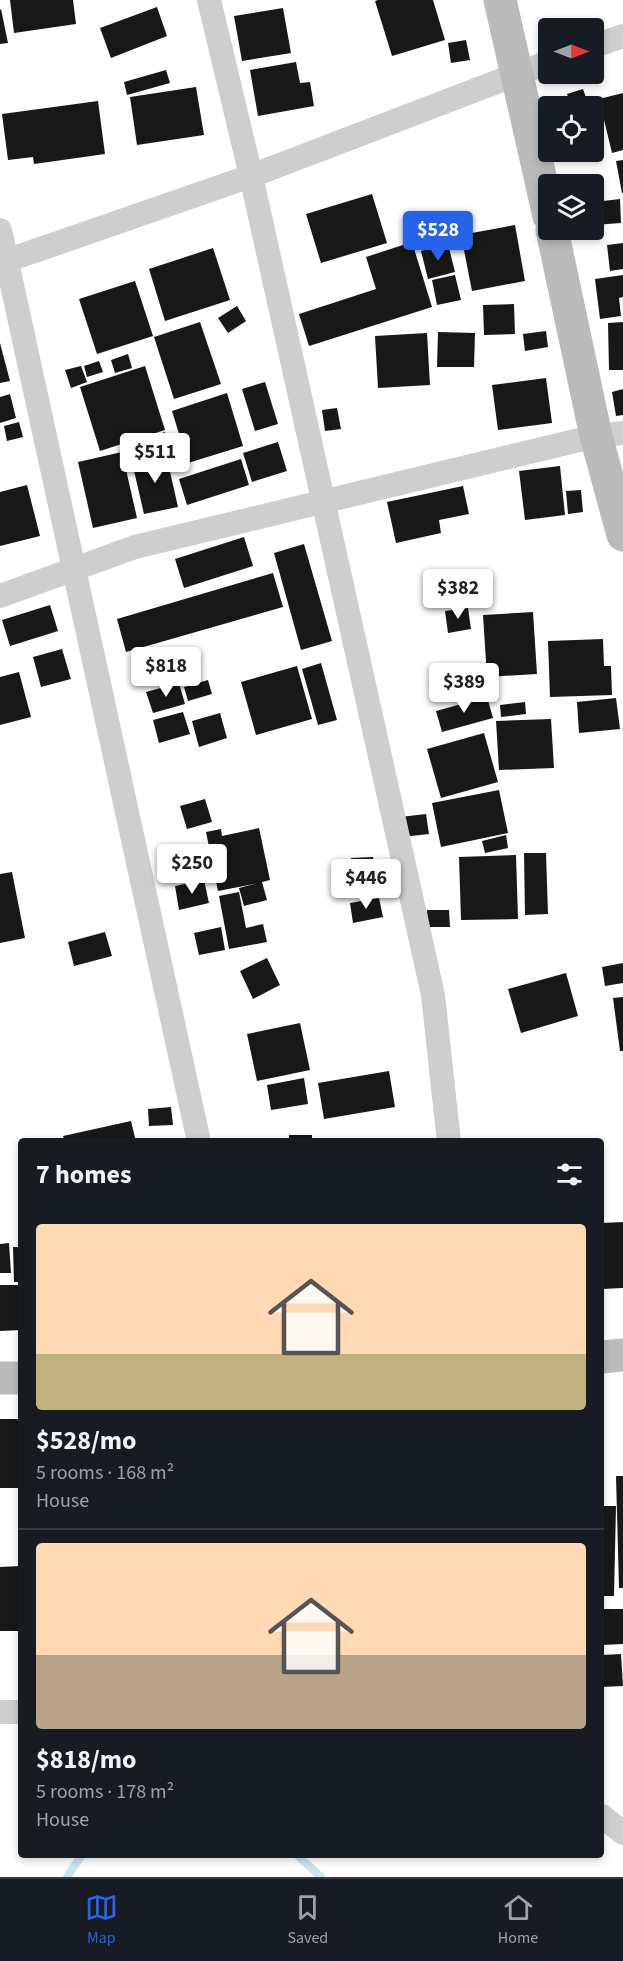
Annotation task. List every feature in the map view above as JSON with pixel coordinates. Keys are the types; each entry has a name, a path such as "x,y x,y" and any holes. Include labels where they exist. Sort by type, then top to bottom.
{"street":[{"path":"209,0 324,500 433,995 449,1138"},
{"path":"500,0 540,174"},
{"path":"604,43 623,36"},
{"path":"3,262 251,176 538,66"},
{"path":"0,230 3,262 74,568 198,1138"},
{"path":"555,240 610,435 623,535"},
{"path":"0,596 135,547 324,500 610,435"},
{"path":"604,1357 623,1355"},
{"path":"0,1378 18,1378"},
{"path":"0,1712 18,1712"},
{"path":"604,1818 623,1833"}],"building":[{"path":"10,0 73,0 76,24 14,33"},
{"path":"433,0 445,40 392,56 375,1"},
{"path":"157,7 167,36 111,58 100,28"},
{"path":"283,8 291,53 242,61 234,16"},
{"path":"0,10 8,43 0,44"},
{"path":"466,40 470,60 451,63 448,43"},
{"path":"296,62 300,83 310,82 314,106 258,116 250,70"},
{"path":"166,70 170,83 127,95 124,82"},
{"path":"196,87 204,135 137,145 130,97"},
{"path":"583,89 585,96 568,96 567,94"},
{"path":"623,93 623,150 612,153 604,120 604,98"},
{"path":"98,101 105,154 34,164 33,157 8,160 2,114"},
{"path":"623,160 623,193 622,193 616,161"},
{"path":"372,194 387,243 321,263 306,214"},
{"path":"620,199 621,223 604,224 604,201"},
{"path":"515,225 525,281 472,291 461,235"},
{"path":"412,242 432,307 309,346 299,314 376,289 366,257"},
{"path":"623,243 623,269 610,271 607,245"},
{"path":"448,244 455,272 428,279 421,251"},
{"path":"213,248 230,300 165,321 149,269"},
{"path":"455,275 461,300 437,305 432,280"},
{"path":"623,275 623,297 619,298 621,316 600,319 595,279"},
{"path":"135,281 153,336 97,354 79,299"},
{"path":"514,304 515,334 484,335 483,305"},
{"path":"237,306 246,321 228,333 218,318"},
{"path":"200,322 221,384 174,399 154,337"},
{"path":"623,322 623,370 609,370 608,323"},
{"path":"546,331 548,347 525,351 523,334"},
{"path":"438,332 475,333 474,367 437,367"},
{"path":"427,333 430,385 378,388 375,336"},
{"path":"0,343 10,381 0,383"},
{"path":"128,354 132,368 115,373 111,360"},
{"path":"99,361 103,372 87,377 84,366"},
{"path":"81,366 87,382 71,388 65,370"},
{"path":"145,366 165,430 100,451 80,387"},
{"path":"546,378 552,423 498,430 492,385"},
{"path":"265,382 278,424 255,431 242,389"},
{"path":"623,389 623,415 616,416 612,392"},
{"path":"227,393 243,446 188,463 172,411"},
{"path":"10,394 16,418 0,423 0,397"},
{"path":"337,408 341,429 325,431 322,410"},
{"path":"19,422 23,437 7,441 4,426"},
{"path":"165,432 169,447 133,458 128,444"},
{"path":"278,442 287,471 252,482 243,453"},
{"path":"122,452 137,518 93,528 78,462"},
{"path":"166,454 178,507 144,514 132,462"},
{"path":"241,459 249,485 187,505 179,479"},
{"path":"560,466 565,515 525,520 519,471"},
{"path":"27,485 40,536 0,546 0,492"},
{"path":"463,486 469,514 439,520 441,533 396,543 387,502"},
{"path":"581,490 583,512 568,514 566,491"},
{"path":"244,537 253,566 184,588 175,559"},
{"path":"304,544 332,641 301,650 274,553"},
{"path":"273,573 283,607 126,652 117,619"},
{"path":"50,605 58,631 10,646 2,620"},
{"path":"468,608 471,629 448,633 445,611"},
{"path":"533,612 537,674 487,677 483,615"},
{"path":"603,639 604,666 611,666 612,695 550,697 548,641"},
{"path":"62,649 71,679 41,687 33,657"},
{"path":"321,663 337,720 318,725 302,669"},
{"path":"297,666 312,719 256,735 241,682"},
{"path":"19,672 31,717 0,725 0,677"},
{"path":"208,680 212,694 188,701 184,687"},
{"path":"179,683 185,704 153,713 146,692"},
{"path":"487,697 493,718 442,732 436,711"},
{"path":"616,698 620,729 579,733 577,702"},
{"path":"525,702 526,714 501,717 500,705"},
{"path":"183,712 190,734 159,743 153,720"},
{"path":"220,713 227,738 199,747 192,721"},
{"path":"551,719 554,768 499,770 496,721"},
{"path":"484,733 498,782 441,798 427,749"},
{"path":"499,790 508,833 441,847 432,803"},
{"path":"205,799 212,822 187,829 180,806"},
{"path":"426,814 429,834 402,837 400,817"},
{"path":"259,828 270,880 262,882 267,900 244,906 239,888 254,884 218,891 206,832 221,829 222,836"},
{"path":"506,835 508,848 485,853 482,841"},
{"path":"524,853 546,853 548,914 525,915"},
{"path":"516,855 518,919 461,920 459,857"},
{"path":"373,857 375,883 353,884 351,858"},
{"path":"12,872 25,938 0,943 0,874"},
{"path":"204,880 209,903 179,910 175,886"},
{"path":"239,892 246,928 263,924 267,942 229,949 219,896"},
{"path":"379,898 383,917 353,923 350,903"},
{"path":"427,910 449,910 450,927 428,927"},
{"path":"221,927 225,950 199,955 194,933"},
{"path":"105,932 112,956 74,966 68,942"},
{"path":"267,958 280,985 253,999 240,971"},
{"path":"623,963 623,983 605,986 602,967"},
{"path":"566,973 578,1016 521,1033 508,989"},
{"path":"623,997 623,1051 620,1051 613,998"},
{"path":"300,1023 310,1070 257,1081 247,1034"},
{"path":"389,1071 395,1107 324,1119 318,1083"},
{"path":"304,1078 308,1104 271,1110 267,1085"},
{"path":"171,1107 173,1125 149,1126 148,1109"},
{"path":"131,1121 135,1138 64,1138 63,1136"},
{"path":"289,1135 312,1135 312,1138 289,1138"},
{"path":"623,1222 623,1288 604,1289 604,1223"},
{"path":"9,1243 11,1273 0,1273 0,1244"},
{"path":"13,1247 18,1247 18,1282 14,1282"},
{"path":"0,1285 18,1285 18,1330 0,1331"},
{"path":"0,1419 18,1419 18,1488 0,1488"},
{"path":"616,1476 623,1476 623,1588 619,1588"},
{"path":"604,1506 616,1506 614,1596 604,1596"},
{"path":"18,1566 18,1631 0,1631 0,1567"},
{"path":"604,1609 623,1609 623,1644 604,1645"},
{"path":"621,1654 623,1686 604,1687 604,1655"}],"waterway":[{"path":"67,1877 80,1858"},
{"path":"300,1858 321,1877"}]}
